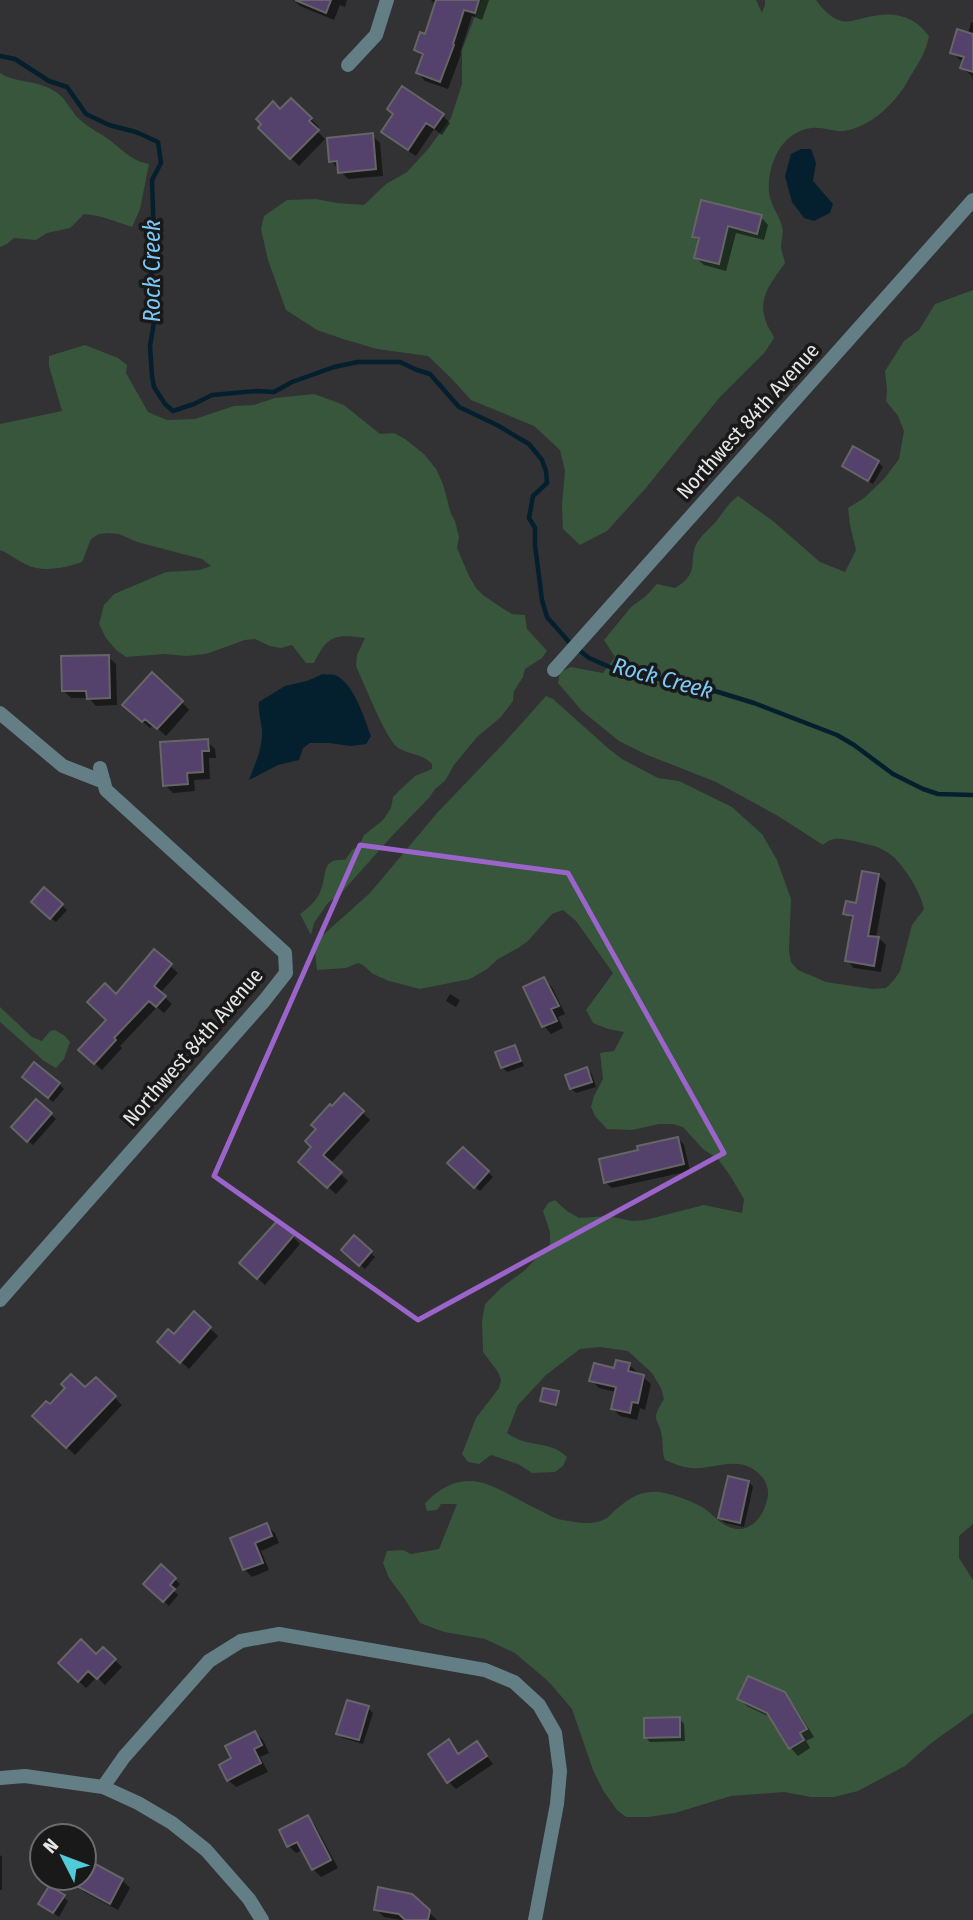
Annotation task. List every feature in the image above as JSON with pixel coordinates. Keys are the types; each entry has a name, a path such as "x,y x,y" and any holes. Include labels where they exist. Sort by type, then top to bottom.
{"street":[{"path":"348,65 376,35 387,0"},
{"name":"Northwest 84th Avenue","path":"559,665 973,200"},
{"name":"Northwest 84th Avenue","path":"0,713 63,766 102,775 106,790 285,953 286,973 0,1300"},
{"path":"103,1787 124,1756 209,1661 241,1641 279,1634 485,1670 514,1682 539,1705 555,1733 560,1770 535,1920"},
{"path":"0,1778 25,1776 103,1787 138,1803 172,1823 206,1850 250,1899 262,1920"}],"highlighted area":[{"path":"360,845 568,873 724,1153 418,1320 214,1176"}],"green space":[{"path":"481,0 756,0 762,13 765,0 816,0 827,13 838,20 847,22 874,16 900,16 915,22 929,36 923,55 906,84 880,114 854,129 801,130 792,135 778,151 771,171 769,192 782,226 781,247 785,263 767,290 763,305 766,322 774,338 765,352 720,397 607,531 580,545 563,529 565,471 560,450 534,426 471,400 428,356 377,349 343,339 317,330 286,310 268,260 261,229 264,216 287,200 316,199 364,205 386,184 407,172 451,118 462,84 462,50"},
{"path":"0,73 42,85 56,92 83,122 130,156 149,164 140,209 132,227 84,214 70,228 47,233 36,240 14,238 0,247"},
{"path":"973,290 973,1524 959,1536 959,1558 973,1580 973,1713 905,1766 858,1791 834,1797 811,1797 784,1792 731,1796 675,1813 626,1817 617,1810 604,1792 593,1770 572,1709 549,1682 515,1653 485,1639 444,1632 420,1623 389,1578 383,1563 387,1551 403,1550 411,1554 439,1549 457,1504 441,1504 437,1510 427,1511 425,1503 440,1490 455,1483 469,1481 495,1488 554,1517 573,1522 600,1521 634,1496 646,1492 670,1494 691,1502 733,1528 748,1527 759,1518 768,1491 764,1480 753,1469 738,1464 691,1468 665,1460 661,1430 656,1419 664,1399 661,1388 652,1373 628,1351 600,1347 580,1349 546,1375 518,1405 507,1433 523,1441 560,1451 567,1457 563,1466 555,1472 532,1473 518,1464 491,1455 479,1464 468,1462 462,1454 476,1418 499,1388 501,1380 483,1352 482,1321 485,1304 525,1270 550,1244 550,1232 543,1211 548,1203 555,1200 579,1218 608,1216 632,1221 704,1205 742,1213 744,1199 718,1159 703,1149 683,1127 659,1124 632,1130 607,1129 595,1116 591,1107 603,1079 600,1053 614,1051 624,1032 593,1023 586,1010 613,973 576,921 563,910 552,914 528,941 470,979 420,989 389,981 358,963 346,968 317,970 314,943 370,893 437,813 546,696 553,699 622,759 658,778 679,781 732,807 762,834 777,860 791,899 789,951 791,962 798,970 826,982 873,989 886,988 900,971 912,925 924,909 909,877 891,855 874,846 845,840 834,839 823,845 778,816 716,782 619,741 582,711 558,683 560,672 571,667 603,673 615,657 604,640 631,607 657,584 675,588 684,582 691,571 698,541 738,496 773,521 820,562 845,572 856,550 848,508 864,498 884,479 899,459 904,431 898,416 886,401 885,371 904,341 919,330 935,304"},
{"path":"85,345 118,358 127,365 126,373 148,412 167,420 195,419 234,406 314,394 344,405 380,434 394,433 405,439 424,454 436,469 455,521 459,537 457,548 476,588 512,614 525,615 527,629 547,651 542,658 525,669 514,691 513,701 501,717 477,737 454,765 445,781 343,891 328,903 314,923 311,935 300,914 318,896 328,865 337,860 345,860 352,850 359,846 364,835 383,820 391,808 393,797 415,776 432,769 432,764 397,747 387,733 356,666 357,655 365,638 333,638 314,663 306,663 292,645 281,648 255,639 206,654 126,657 106,638 99,624 104,605 114,594 166,572 200,570 211,566 202,559 108,533 91,539 82,562 61,568 31,567 0,550 0,424 62,411 49,366 49,356"},
{"path":"0,1007 32,1037 42,1041 50,1031 55,1030 65,1036 70,1042 64,1059 56,1068 44,1061 0,1022"}],"water":[{"path":"801,149 811,149 816,163 813,181 833,204 830,213 814,221 804,218 792,202 785,176 791,154"},
{"path":"323,674 342,679 353,693 371,736 366,744 350,746 310,743 303,748 299,760 278,765 249,780 261,743 259,702 285,686"}],"building":[{"path":"295,0 331,0 326,13"},
{"path":"436,0 479,0 475,13 464,10 440,82 416,73 423,54 414,50 420,32 425,34"},
{"path":"957,29 973,34 973,72 960,68 964,57 950,53"},
{"path":"402,86 444,114 434,128 426,123 408,150 381,132 393,114 387,109"},
{"path":"291,98 312,118 309,121 319,130 290,159 258,128 261,124 256,119 273,101 280,109"},
{"path":"373,133 376,169 338,173 337,161 329,162 327,138"},
{"path":"701,200 762,215 757,234 728,226 719,264 694,258 699,238 692,237"},
{"path":"853,446 879,461 868,481 842,466"},
{"path":"109,655 110,698 87,699 86,691 62,691 61,656"},
{"path":"152,672 183,701 157,729 145,719 142,722 122,705"},
{"path":"208,739 209,751 202,751 203,772 187,773 188,784 163,786 160,742"},
{"path":"862,871 879,874 868,936 879,937 874,966 845,961 853,916 843,914 846,901 856,903"},
{"path":"44,887 63,904 50,919 31,902"},
{"path":"154,949 172,964 154,986 166,996 156,1007 149,1001 94,1064 78,1050 106,1020 87,1002 105,983 116,994"},
{"path":"544,977 559,1006 551,1009 557,1021 542,1027 523,987"},
{"path":"515,1045 521,1061 501,1068 495,1052"},
{"path":"34,1062 60,1083 48,1098 22,1077"},
{"path":"587,1067 592,1082 570,1089 565,1075"},
{"path":"344,1093 364,1111 323,1155 342,1172 327,1188 298,1162 311,1147 305,1141 316,1129 311,1125"},
{"path":"36,1099 52,1113 27,1142 11,1127"},
{"path":"678,1137 684,1164 604,1183 599,1159 638,1150 637,1146"},
{"path":"463,1147 489,1171 474,1188 447,1163"},
{"path":"278,1220 294,1235 257,1279 239,1263"},
{"path":"354,1235 372,1251 359,1266 341,1250"},
{"path":"194,1311 211,1327 180,1363 157,1342 168,1329 174,1334"},
{"path":"616,1360 630,1363 628,1371 644,1375 638,1403 632,1402 630,1413 611,1409 616,1387 589,1381 594,1363 614,1368"},
{"path":"71,1374 85,1387 96,1377 116,1396 66,1448 32,1416 46,1401 50,1404 65,1388 61,1384"},
{"path":"543,1388 559,1391 556,1405 540,1401"},
{"path":"728,1476 749,1481 740,1523 718,1518"},
{"path":"267,1523 272,1536 255,1543 263,1563 243,1570 230,1538"},
{"path":"161,1564 176,1578 170,1585 175,1589 163,1602 143,1584"},
{"path":"81,1639 96,1654 103,1647 116,1659 97,1679 88,1671 78,1682 58,1663"},
{"path":"748,1676 785,1692 807,1729 800,1733 804,1740 789,1749 767,1713 737,1699"},
{"path":"347,1700 369,1706 359,1740 336,1734"},
{"path":"680,1717 680,1737 644,1738 644,1718"},
{"path":"255,1731 262,1745 254,1749 261,1763 227,1781 219,1765 231,1758 225,1746"},
{"path":"449,1739 458,1754 477,1741 487,1756 447,1783 428,1754"},
{"path":"308,1815 331,1860 312,1870 297,1842 287,1847 279,1830"},
{"path":"98,1865 123,1879 110,1904 88,1892 98,1892"},
{"path":"378,1887 412,1894 430,1910 428,1920 405,1920 399,1914 374,1910"},
{"path":"45,1892 60,1892 65,1895 53,1913 38,1904"}],"waterway":[{"name":"Rock Creek","path":"0,56 15,59 49,81 67,87 86,114 158,142 161,163 152,180 154,241 151,274 157,304 150,346 154,387 173,411 212,395 274,392 292,382 334,367 358,362 400,362 430,374 459,407 529,444 542,460 547,483 533,496 529,518 535,528 542,600 547,617 569,642 589,658 644,678 675,680 754,703 837,735 893,774 923,789 938,794 973,795"}]}
